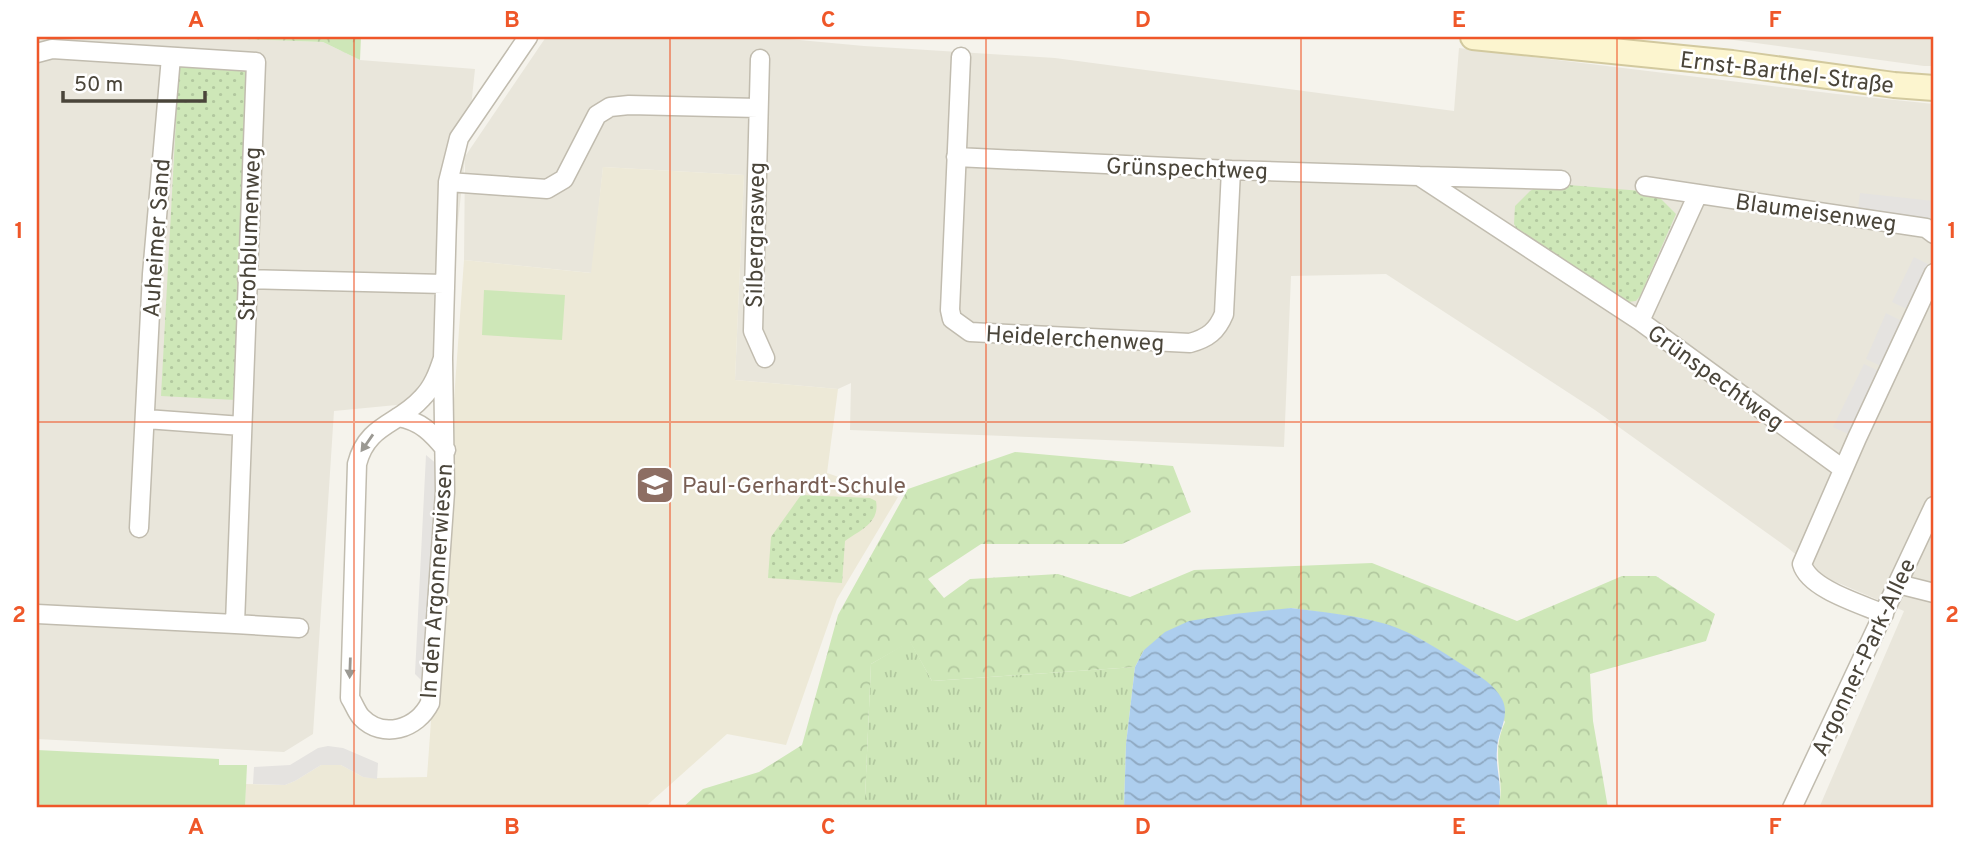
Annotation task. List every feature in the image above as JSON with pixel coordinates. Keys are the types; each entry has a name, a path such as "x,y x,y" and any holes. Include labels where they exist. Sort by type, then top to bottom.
{"street":[{"name":"In den Argonnerwiesen","path":"443,358 435,381 424,397 371,435 360,453 357,472 350,698 362,718 385,730 407,727 426,711 430,703 442,552 446,450 444,284 448,182 453,155 459,138 528,37"},
{"name":"Ernst-Barthel-Straße","path":"1473,37 1732,63 1934,88"},
{"name":"Strohblumenweg","path":"37,53 52,49 256,62 235,624"},
{"name":"Auheimer Sand","path":"139,528 152,274 170,57"},
{"name":"Heidelerchenweg","path":"961,57 950,310 952,319 970,332 1190,343 1212,334 1220,325 1224,314 1231,170"},
{"name":"Silbergrasweg","path":"760,59 753,331 765,358"},
{"path":"448,182 547,188 564,179 597,115 610,107 629,105 758,108"},
{"name":"Grünspechtweg","path":"956,157 1231,170 1560,180"},
{"name":"Grünspechtweg","path":"1419,176 1640,321 1843,469"},
{"name":"Blaumeisenweg","path":"1645,186 1926,228 1934,234"},
{"path":"1640,321 1697,195"},
{"path":"1884,614 1816,584 1802,564 1934,273"},
{"path":"247,279 444,284"},
{"path":"398,417 409,419 430,430 446,450"},
{"path":"146,419 242,425"},
{"name":"Argonner-Park-Allee","path":"1792,808 1934,506"},
{"path":"1898,584 1934,593"},
{"path":"37,614 299,628"}],"shaded area":[{"path":"37,37 189,37 323,42 360,60 475,69 466,155 546,37 767,37 1055,58 1454,111 1459,48 1934,104 1934,808 1819,808 1904,611 1822,576 1788,548 1595,410 1386,274 1291,276 1284,447 850,430 851,383 838,389 735,380 744,175 603,167 592,273 464,260 465,159 438,401 334,411 313,734 284,752 37,739"},
{"path":"1712,37 1934,37 1934,66 1924,66"},
{"name":"Paul-Gerhardt-Schule","path":"603,167 744,175 735,380 838,389 827,473 898,497 837,599 786,745 727,734 644,808 245,808 246,784 285,785 321,765 341,765 363,777 427,777 464,260 591,273"},
{"path":"1860,193 1934,201 1934,234 1857,218"},
{"path":"1914,257 1934,267 1915,313 1892,302"},
{"path":"1886,313 1910,325 1889,370 1866,359"},
{"path":"1864,364 1887,375 1857,438 1833,427"},
{"path":"426,455 445,471 431,690 415,674"},
{"path":"318,748 343,748 378,763 377,779 363,777 341,765 321,765 285,785 253,784 254,767 290,765"}],"green space":[{"path":"189,37 361,37 360,60 323,42"},
{"path":"179,65 253,69 235,400 161,396"},
{"path":"1544,183 1654,192 1676,214 1636,301 1627,302 1518,231 1514,224 1515,206 1530,191"},
{"path":"484,290 565,295 562,340 482,335"},
{"path":"1015,452 1173,466 1191,512 1122,544 981,544 928,579 944,598 970,579 1058,574 1130,597 1194,570 1372,563 1517,621 1622,576 1656,576 1715,614 1706,641 1590,674 1593,721 1608,808 1498,808 1501,788 1498,746 1505,722 1479,676 1422,640 1387,625 1361,618 1291,608 1144,650 1135,667 932,681 910,642 871,664 865,798 832,808 682,808 703,789 759,772 802,745 838,615 908,489"},
{"path":"801,495 870,498 876,501 872,520 845,541 842,583 768,578 771,537"},
{"path":"910,641 932,681 1135,667 1126,744 1124,808 832,808 865,797 871,664"},
{"path":"37,750 219,759 219,765 247,765 245,808 37,808"}],"water":[{"path":"1291,608 1351,616 1397,628 1437,649 1491,685 1502,699 1505,712 1497,750 1500,794 1498,808 1124,808 1126,744 1135,667 1144,650 1165,632 1189,621"}],"place":[{"name":"Paul-Gerhardt-Schule","path":"655,485"}]}
